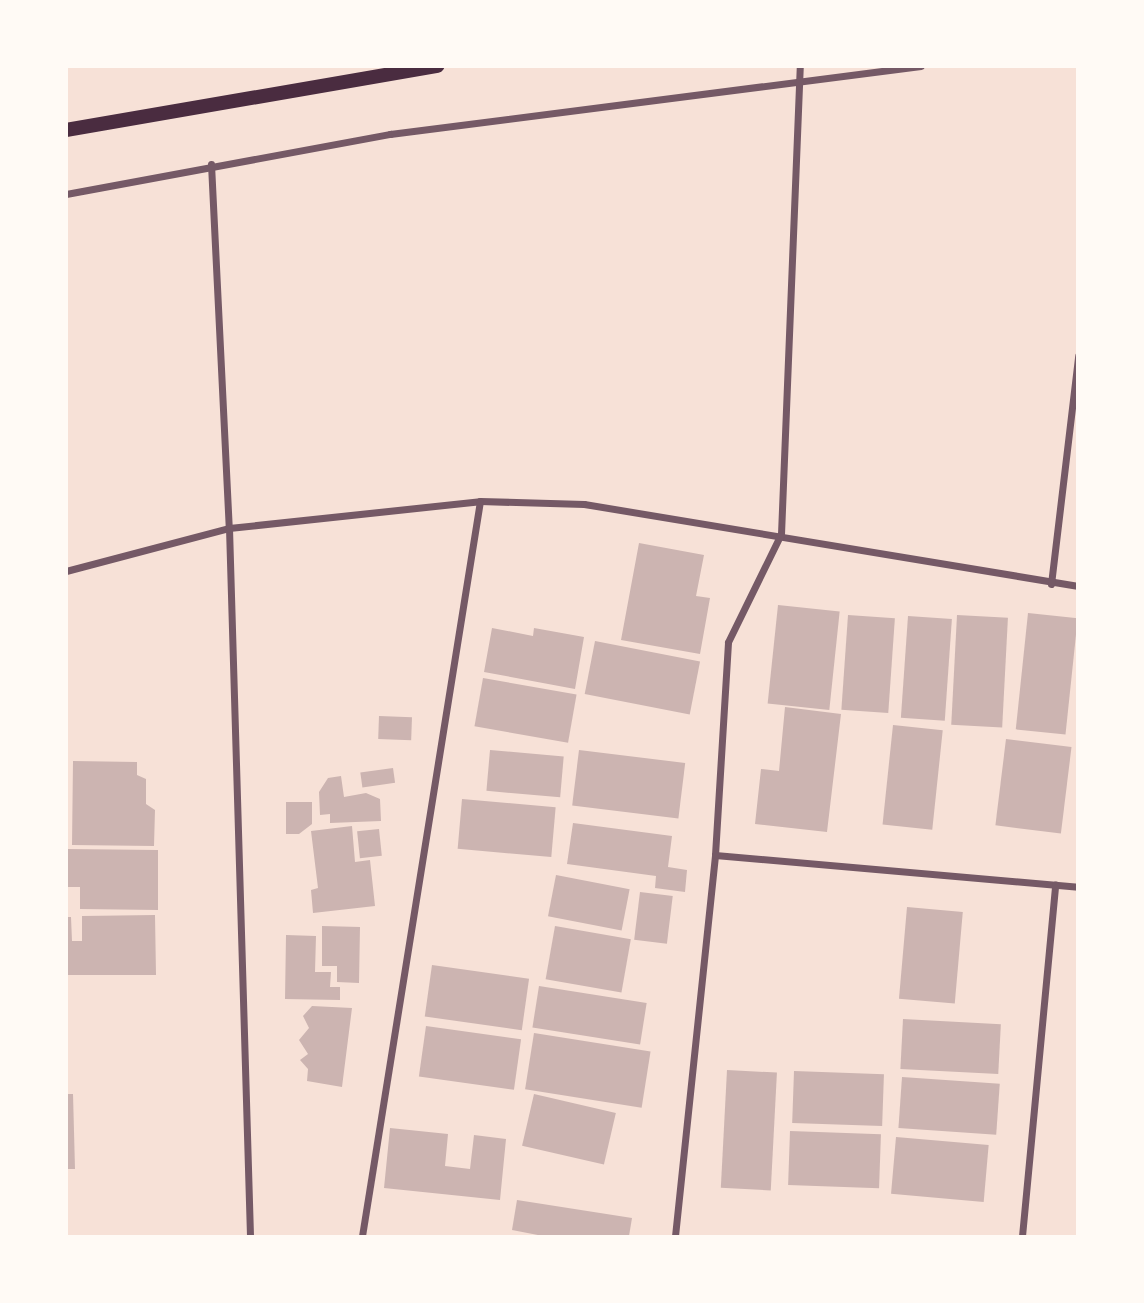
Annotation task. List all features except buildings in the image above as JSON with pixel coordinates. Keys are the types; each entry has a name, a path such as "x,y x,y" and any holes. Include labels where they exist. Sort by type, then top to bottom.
{"main road":[{"path":"66,130 438,66"}],"street":[{"path":"675,1237 715,855 728,642 781,534 800,66"},
{"path":"66,194 211,164 390,134 922,66"},
{"path":"211,164 229,528 250,1237"},
{"path":"1051,584 1077,356"},
{"path":"362,1237 480,501"},
{"path":"66,571 229,528 480,501 584,504 781,534 1051,584 1077,586"},
{"path":"715,855 1077,887"},
{"path":"1022,1237 1055,885"}]}
